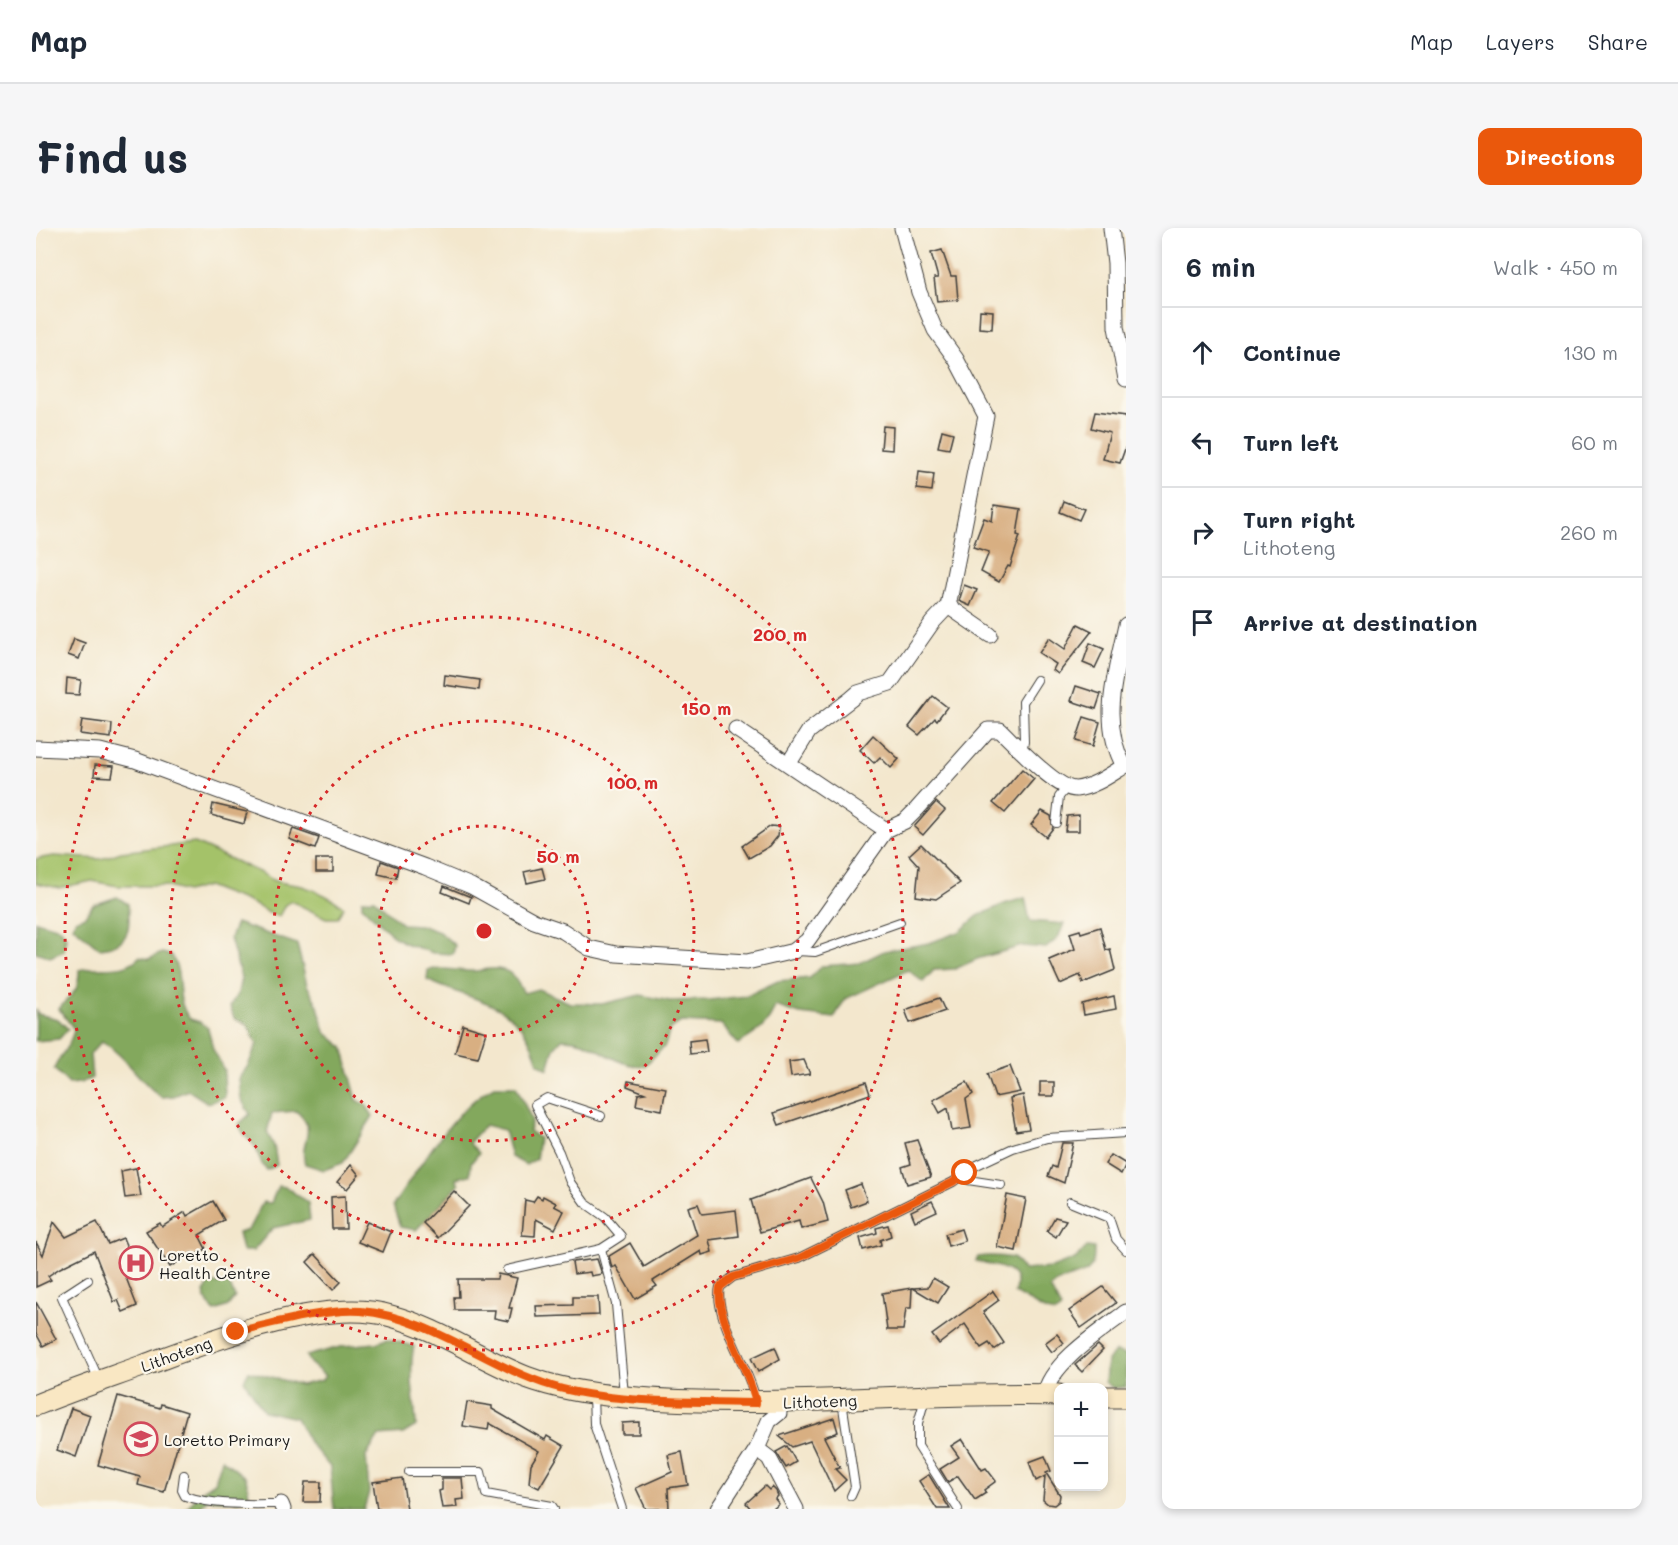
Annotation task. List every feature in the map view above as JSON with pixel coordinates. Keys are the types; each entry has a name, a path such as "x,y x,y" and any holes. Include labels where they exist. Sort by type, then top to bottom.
{"main road":[{"name":"Lithoteng","path":"36,1405 236,1332 292,1319 359,1311 390,1315 423,1327 543,1383 624,1397 779,1403 993,1393 1052,1395"},
{"path":"1108,1396 1126,1397"}],"street":[{"path":"789,763 809,731 858,693 890,683 932,624 948,606 986,416 956,359 935,330 919,292 902,228"},
{"path":"1111,228 1115,263 1116,327 1126,379"},
{"path":"948,606 990,635"},
{"path":"36,748 99,751 135,760 172,776 343,835 471,886 534,921 563,932 589,948 616,954 747,962 794,951 807,941 886,830 905,821 988,730 1000,730 1055,781 1067,787 1075,789 1092,784 1125,765 1115,749 1110,732 1111,705 1126,626"},
{"path":"736,729 886,830"},
{"path":"1052,1395 1046,1386 1074,1352 1126,1312"},
{"path":"718,1509 757,1449 769,1421 779,1413 779,1403"},
{"path":"757,1449 769,1458 796,1509"}],"lane":[{"path":"1022,750 1024,742 1023,702 1037,680"},
{"path":"1056,823 1059,797 1067,787"},
{"path":"794,951 815,952 900,921"},
{"path":"507,1270 601,1249 621,1236 604,1217 585,1203 570,1182 560,1152 535,1105 547,1098 601,1116"},
{"path":"756,1403 753,1384 728,1327 718,1295 720,1287 733,1277 799,1258 953,1182 965,1173 1013,1148 1047,1138 1126,1133"},
{"path":"965,1173 968,1180 1001,1185"},
{"path":"1070,1202 1109,1218 1116,1239 1126,1250"},
{"path":"601,1249 616,1304 624,1397"},
{"path":"88,1280 62,1296 100,1381"},
{"path":"593,1393 594,1424 622,1509"},
{"path":"925,1397 918,1423 918,1446 958,1509"},
{"path":"842,1400 855,1487 851,1496"},
{"path":"409,1472 481,1472 486,1494 552,1506 554,1509"},
{"path":"184,1474 182,1490 185,1496 200,1501 282,1507"}],"green space":[{"path":"195,843 272,880 319,892 344,907 337,918 326,918 291,901 285,905 279,916 207,886 186,892 165,886 118,886 92,881 59,888 36,883 36,859 54,856 101,859 121,852"},
{"path":"117,897 128,904 129,922 126,935 117,944 99,948 73,926 75,920 85,916 93,905"},
{"path":"1025,898 1030,921 1064,924 1058,938 1046,948 1022,946 977,959 955,969 934,970 923,982 908,970 845,999 834,1018 800,1014 775,1006 765,1024 756,1033 738,1044 721,1024 681,1022 670,1029 665,1046 644,1066 622,1062 584,1043 562,1039 554,1048 548,1069 538,1063 521,1027 509,1015 480,1000 427,980 428,970 434,969 472,971 501,969 512,975 524,993 538,989 570,1003 602,1004 640,995 670,1001 746,996 778,981 810,978 821,966 860,963 884,951 929,943 959,932 978,916 1004,904"},
{"path":"374,899 402,924 420,925 439,932 455,945 453,954 433,953 394,937 362,906 362,900"},
{"path":"36,921 60,928 66,937 64,951 50,957 36,952"},
{"path":"236,923 297,944 307,985 318,1006 325,1032 343,1047 357,1100 366,1105 373,1116 343,1163 324,1170 305,1164 307,1124 296,1111 272,1113 267,1132 274,1146 277,1165 267,1170 255,1147 240,1128 239,1124 250,1114 241,1099 239,1078 248,1066 257,1044 247,1024 234,1018 230,1006 238,993 241,978 230,938"},
{"path":"162,953 172,956 176,965 180,996 185,1011 190,1019 208,1028 213,1049 224,1070 225,1097 208,1103 188,1090 174,1096 161,1097 102,1041 90,1054 92,1078 80,1083 69,1084 54,1069 71,1040 74,1029 59,1009 74,992 78,984 79,970 119,967 139,957 149,959"},
{"path":"36,1009 38,1014 58,1019 68,1029 59,1039 36,1041"},
{"path":"494,1086 516,1086 532,1120 529,1131 539,1138 536,1159 526,1165 511,1157 504,1130 485,1125 469,1143 479,1153 471,1163 470,1175 456,1178 459,1184 416,1230 400,1227 393,1205 451,1124 479,1096"},
{"path":"278,1186 286,1187 308,1203 310,1220 273,1228 253,1251 242,1251 238,1233 248,1230 263,1202 271,1203"},
{"path":"1087,1247 1094,1248 1094,1260 1091,1267 1086,1272 1058,1282 1050,1288 1061,1309 1055,1313 1046,1311 1014,1293 1015,1277 1006,1269 976,1261 978,1257 1000,1256 1013,1258 1023,1270 1052,1268 1075,1259"},
{"path":"210,1283 229,1284 235,1297 228,1306 215,1311 208,1304 204,1292"},
{"path":"386,1339 414,1346 412,1376 416,1426 403,1434 379,1436 366,1456 369,1492 364,1509 334,1509 330,1467 309,1442 296,1418 264,1411 244,1380 249,1371 301,1385 322,1380 325,1376 310,1363 306,1356 344,1346 376,1343"},
{"path":"1115,1352 1126,1355 1126,1387 1113,1388 1105,1382 1107,1361"},
{"path":"222,1459 246,1478 249,1495 238,1501 208,1499 197,1509 186,1509 201,1491 215,1482"}],"building":[{"path":"942,250 951,276 956,276 958,300 937,302 934,278 938,278 931,253"},
{"path":"980,310 993,311 992,329 979,328"},
{"path":"1095,412 1126,416 1126,446 1120,463 1103,459 1110,433 1091,428"},
{"path":"883,426 893,427 892,450 881,449"},
{"path":"942,430 953,433 949,449 938,447"},
{"path":"919,472 934,474 932,491 917,489"},
{"path":"1064,501 1084,509 1079,520 1060,512"},
{"path":"994,505 1021,509 1017,535 1020,536 1010,567 1008,566 999,582 981,572 989,552 973,547 984,518 992,521"},
{"path":"964,585 977,590 970,606 959,601"},
{"path":"1078,624 1092,631 1058,674 1053,670 1056,664 1039,653 1049,638 1065,649"},
{"path":"74,639 85,643 79,659 68,655"},
{"path":"1090,643 1104,649 1095,668 1083,663"},
{"path":"445,675 480,680 479,690 444,685"},
{"path":"67,678 81,680 79,695 66,694"},
{"path":"1076,686 1101,694 1096,709 1071,701"},
{"path":"933,696 947,707 937,720 935,718 919,735 909,727"},
{"path":"1084,717 1100,722 1093,746 1076,741"},
{"path":"82,720 112,724 111,738 80,734"},
{"path":"873,735 899,759 891,768 880,757 874,763 860,750"},
{"path":"95,765 114,766 112,777 94,776"},
{"path":"1022,769 1034,779 1005,813 993,803"},
{"path":"936,802 945,810 923,835 914,827"},
{"path":"213,804 247,812 244,824 211,815"},
{"path":"1042,811 1051,816 1053,828 1046,837 1031,825"},
{"path":"1079,815 1079,831 1065,831 1067,816"},
{"path":"771,826 779,827 778,836 770,846 749,858 742,846"},
{"path":"293,829 319,838 315,849 289,839"},
{"path":"921,844 960,883 936,899 916,896 919,866 909,855"},
{"path":"316,859 333,859 333,872 316,872"},
{"path":"381,861 398,867 396,878 378,874"},
{"path":"542,868 545,879 527,883 524,872"},
{"path":"444,886 471,897 469,903 442,892"},
{"path":"1100,927 1106,950 1110,949 1115,970 1083,983 1080,975 1060,984 1049,960 1075,949 1070,933 1080,930 1081,933"},
{"path":"1114,996 1116,1009 1084,1015 1082,1004"},
{"path":"939,998 945,1011 910,1023 905,1010"},
{"path":"463,1025 486,1032 478,1058 455,1053"},
{"path":"705,1039 707,1052 690,1054 689,1041"},
{"path":"804,1060 810,1074 791,1077 789,1062"},
{"path":"1010,1066 1020,1092 995,1097 987,1074"},
{"path":"628,1081 666,1088 662,1110 636,1105 638,1094 645,1093 627,1086"},
{"path":"866,1082 870,1094 779,1125 774,1113"},
{"path":"967,1082 973,1094 966,1099 971,1128 952,1131 948,1108 940,1113 933,1100"},
{"path":"1040,1082 1054,1082 1054,1096 1040,1096"},
{"path":"1023,1095 1029,1129 1016,1131 1010,1098"},
{"path":"917,1140 931,1177 907,1184 902,1167 911,1164 905,1143"},
{"path":"1062,1143 1073,1143 1064,1183 1048,1176 1052,1166 1056,1168"},
{"path":"1111,1155 1126,1164 1121,1174 1105,1164"},
{"path":"351,1165 359,1175 347,1189 337,1182"},
{"path":"136,1168 141,1196 125,1198 121,1171"},
{"path":"811,1178 823,1202 828,1222 801,1229 799,1221 760,1232 751,1200"},
{"path":"861,1184 867,1201 851,1207 845,1190"},
{"path":"454,1191 469,1206 438,1238 423,1223"},
{"path":"1007,1195 1026,1199 1016,1251 997,1247"},
{"path":"345,1196 346,1229 332,1229 331,1197"},
{"path":"537,1196 542,1199 543,1196 556,1203 554,1206 564,1211 555,1229 536,1219 535,1236 522,1235 525,1200 533,1202"},
{"path":"213,1201 224,1220 199,1235 206,1249 194,1256 192,1253 170,1267 146,1231 160,1223 162,1227 185,1212 187,1216"},
{"path":"932,1201 937,1211 915,1221 911,1211"},
{"path":"698,1204 702,1214 736,1210 739,1236 709,1240 712,1252 702,1255 701,1251 653,1281 657,1286 635,1299 616,1266 612,1268 609,1256 630,1243 644,1267 697,1235 688,1207"},
{"path":"1055,1217 1066,1220 1056,1237 1047,1231"},
{"path":"54,1222 66,1237 97,1222 108,1244 123,1238 129,1252 118,1257 137,1306 123,1312 118,1300 114,1302 94,1251 60,1268 48,1276 51,1280 36,1287 36,1242 43,1255"},
{"path":"367,1222 391,1232 383,1252 358,1242"},
{"path":"888,1225 891,1236 880,1240 881,1245 863,1250 860,1238 877,1233 876,1228"},
{"path":"961,1229 965,1241 948,1246 945,1234"},
{"path":"315,1254 341,1282 333,1290 307,1262"},
{"path":"597,1259 602,1274 591,1276 590,1272 574,1274 572,1262"},
{"path":"498,1274 517,1278 509,1308 512,1308 509,1321 494,1318 495,1310 455,1310 454,1297 459,1297 458,1279 497,1279"},
{"path":"933,1278 948,1287 938,1303 913,1288 928,1287"},
{"path":"1103,1287 1116,1303 1081,1328 1069,1311"},
{"path":"912,1288 911,1308 906,1308 903,1330 887,1330 882,1293"},
{"path":"993,1291 999,1300 983,1312 1004,1343 994,1350 989,1343 981,1348 965,1324 939,1344 932,1335"},
{"path":"573,1297 598,1297 599,1315 537,1317 536,1306 573,1305"},
{"path":"36,1302 56,1339 43,1346 36,1333"},
{"path":"1057,1334 1064,1343 1052,1352 1045,1343"},
{"path":"1098,1345 1103,1350 1082,1372 1075,1365"},
{"path":"775,1347 780,1359 758,1372 751,1358"},
{"path":"118,1396 160,1408 161,1404 187,1412 164,1492 138,1485 140,1477 98,1465"},
{"path":"467,1402 492,1406 492,1409 545,1440 547,1436 564,1446 539,1488 529,1483 531,1464 539,1451 489,1423 488,1430 463,1426"},
{"path":"71,1408 90,1415 76,1457 57,1450"},
{"path":"834,1418 838,1432 824,1437 840,1468 835,1469 846,1480 834,1491 810,1441 792,1447 779,1436"},
{"path":"639,1422 639,1434 622,1434 622,1423"},
{"path":"962,1439 982,1470 986,1468 996,1481 984,1490 986,1493 975,1500 958,1476 948,1482 940,1469 959,1457 951,1446"},
{"path":"787,1446 796,1462 786,1468 776,1452"},
{"path":"682,1452 688,1485 668,1488 669,1509 646,1509 636,1488 672,1472 668,1455"},
{"path":"1045,1456 1051,1471 1046,1473 1054,1486 1054,1491 1057,1491 1060,1495 1059,1501 1054,1505 1043,1500 1045,1476 1036,1481 1029,1462"},
{"path":"928,1475 950,1509 937,1509 919,1481"},
{"path":"402,1478 407,1509 377,1509 373,1482"},
{"path":"442,1478 462,1478 464,1499 456,1500 457,1507 442,1508 439,1491 442,1490"},
{"path":"305,1482 321,1482 320,1502 303,1502"},
{"path":"765,1486 769,1490 772,1487 776,1491 778,1496 775,1499 779,1504 773,1509 751,1509 746,1503"}],"place":[{"name":"Loretto Health Centre","path":"136,1263"},
{"name":"Loretto Primary","path":"141,1439"}],"route":[{"path":"236,1332 292,1319 359,1311 390,1315 423,1327 524,1376 553,1386 624,1397 756,1403 753,1384 728,1327 718,1295 720,1287 733,1277 799,1258 953,1182 965,1173"}]}
